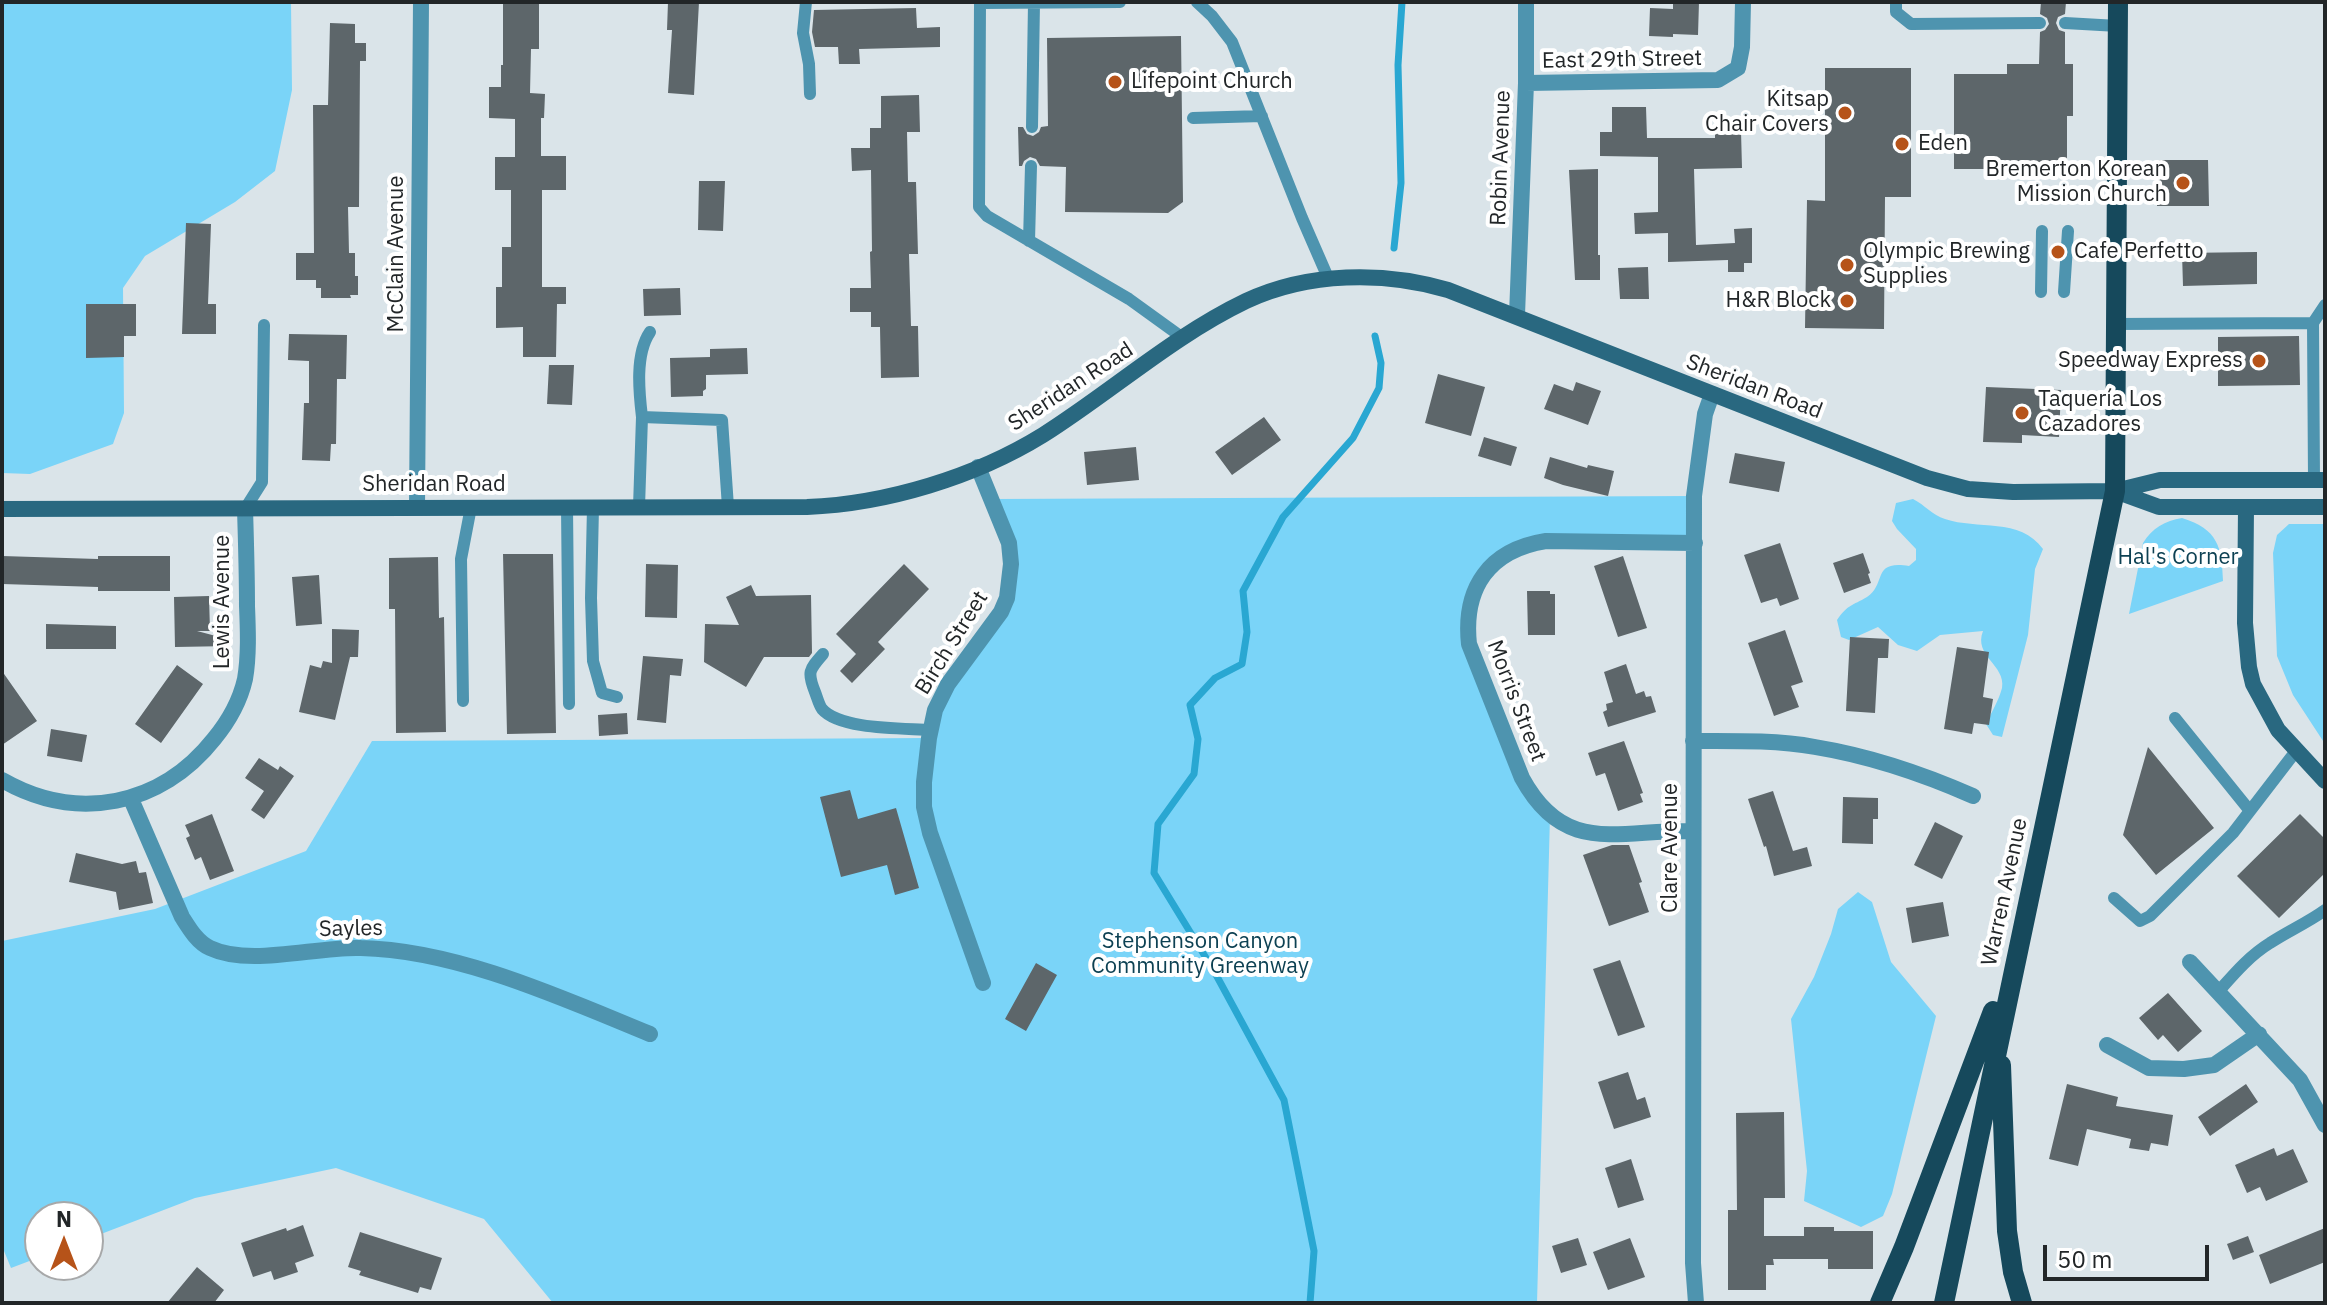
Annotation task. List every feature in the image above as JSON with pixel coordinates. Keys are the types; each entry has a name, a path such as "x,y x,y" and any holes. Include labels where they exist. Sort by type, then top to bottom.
{"main road":[{"name":"Warren Avenue","path":"1944,1303 2115,491 2118,2"},
{"name":"Sheridan Road","path":"2,509 829,506 870,500 934,483 1017,450 1183,338 1247,301 1286,287 1362,277 1423,283 1517,315 1927,478 1968,489 2115,491 2160,480 2319,480"},
{"name":"Sheridan Road","path":"2115,491 2159,507 2325,507"},
{"path":"2246,507 2245,623 2250,675 2264,708 2278,730 2325,781"},
{"path":"1880,1303 2020,940"},
{"path":"1999,1032 2007,1231 2013,1272 2022,1303"}],"street":[{"name":"McClain Avenue","path":"417,507 421,2"},
{"name":"Robin Avenue","path":"1517,315 1526,2"},
{"name":"East 29th Street","path":"1526,83 1718,80 1738,68 1742,47 1743,2"},
{"name":"Clare Avenue","path":"1696,1303 1693,1263 1694,496 1705,414 1712,394"},
{"name":"Birch Street","path":"978,467 1009,543 1011,564 1007,598 1001,612 948,684 935,710 924,782 924,807 930,833 983,983"},
{"name":"Lewis Avenue","path":"2,780 47,799 109,804 131,799 160,786 195,759 225,725 244,681 247,656 245,509"},
{"name":"Morris Street","path":"1692,831 1601,835 1564,825 1550,816 1533,797 1522,778 1469,644 1467,624 1469,606 1486,571 1499,557 1530,543 1695,543"},
{"path":"1693,741 1813,747 1906,769 1973,796"},
{"name":"Sayles","path":"131,799 182,917 208,947 235,956 358,948 443,958 558,997 650,1034"},
{"path":"2190,962 2300,1080 2325,1125"},
{"path":"2107,1045 2149,1068 2184,1069 2214,1065 2259,1034"}],"lane":[{"path":"806,2 803,33 809,64 810,94"},
{"path":"1120,2 980,3 979,207 987,216 1129,299 1183,338"},
{"path":"1197,2 1232,42 1329,280"},
{"path":"1896,2 1896,12 1911,24 2040,23"},
{"path":"1032,127 1034,3"},
{"path":"2065,23 2118,26"},
{"path":"1193,118 1262,116"},
{"path":"1029,241 1031,166"},
{"path":"2041,292 2042,231"},
{"path":"2064,292 2068,231"},
{"path":"2319,480 2313,323 2325,305"},
{"path":"2115,324 2313,323"},
{"path":"245,509 262,482 264,325"},
{"path":"639,507 641,363 650,332"},
{"path":"642,417 722,420 728,507"},
{"path":"463,701 461,559 471,507"},
{"path":"567,507 569,704"},
{"path":"593,507 593,661 602,693 617,697"},
{"path":"823,654 811,668 809,677 822,709 840,720 931,730"},
{"path":"2175,718 2250,811"},
{"path":"2114,898 2140,921 2150,916 2233,833 2296,751"},
{"path":"2218,992 2240,966 2269,943 2307,924 2325,910"}],"green space":[{"path":"2,2 291,2 292,90 275,171 235,202 145,256 123,288 124,413 113,444 30,474 2,473"},
{"name":"Stephenson Canyon Community Greenway","path":"1694,496 1695,543 1546,541 1499,557 1467,624 1494,711 1550,816 1537,1303 553,1303 484,1219 336,1168 195,1198 104,1233 104,1201 24,1201 24,1263 11,1268 2,1246 2,941 155,909 306,851 372,741 929,738 935,710 1000,612 1011,564 992,499"},
{"path":"1913,499 1945,519 2022,532 2043,549 2035,569 2028,635 2002,737 1993,735 1986,724 2001,693 2002,680 1982,647 1983,631 1940,635 1917,651 1898,645 1878,627 1849,640 1841,637 1837,620 1847,608 1873,592 1884,570 1889,566 1909,566 1916,560 1916,549 1892,521 1896,503"},
{"name":"Hal's Corner","path":"2182,518 2203,528 2216,541 2223,581 2129,614 2143,543 2160,526"},
{"path":"2289,524 2325,524 2325,744 2293,695 2277,656 2273,553 2277,535"},
{"path":"1858,892 1872,902 1891,962 1936,1016 1892,1194 1883,1216 1861,1227 1804,1201 1807,1171 1791,1019 1814,977 1838,909"}],"building":[{"path":"503,2 539,2 539,49 531,49 530,93 545,94 544,118 541,118 541,156 566,156 566,190 542,190 542,287 566,287 566,304 557,304 556,357 523,357 523,327 496,328 496,287 502,287 502,247 511,247 511,190 495,190 495,157 515,157 515,119 489,118 489,87 501,87"},
{"path":"668,2 699,2 694,95 668,93 672,30 667,30"},
{"path":"1673,2 1699,2 1698,35 1649,36 1650,8 1673,9"},
{"path":"2041,2 2066,2 2065,14 2058,17 2056,23 2059,30 2065,32 2065,64 2073,64 2073,116 2067,116 2067,169 1954,169 1954,74 2007,74 2007,64 2039,64 2040,32 2049,24 2047,18 2040,14"},
{"path":"916,8 917,28 940,27 940,47 859,49 860,64 839,64 838,47 815,47 812,32 814,10"},
{"path":"330,23 355,24 355,43 366,43 366,61 360,61 359,207 348,207 349,253 355,253 355,276 358,276 358,295 350,295 351,298 321,298 321,288 316,288 316,280 296,280 296,253 314,253 313,105 328,105"},
{"name":"Lifepoint Church","path":"1181,36 1183,202 1168,213 1065,212 1066,167 1040,166 1036,159 1030,157 1019,166 1018,127 1023,127 1027,134 1033,136 1041,127 1048,126 1047,38"},
{"path":"1825,68 1911,68 1911,197 1885,197 1884,329 1805,328 1807,200 1825,201"},
{"path":"919,95 920,132 907,132 908,182 916,182 918,254 909,254 911,326 918,326 919,377 881,378 880,327 871,327 871,312 850,312 850,288 871,288 872,251 871,170 852,171 851,148 870,148 870,128 881,128 881,96"},
{"path":"1612,107 1646,107 1647,138 1715,138 1715,132 1741,131 1742,168 1694,169 1696,245 1735,243 1734,229 1752,228 1752,263 1744,263 1744,272 1728,272 1728,260 1668,262 1668,233 1635,234 1634,213 1658,212 1658,157 1600,156 1600,132 1612,132"},
{"name":"Bremerton Korean Mission Church","path":"2157,160 2208,160 2209,206 2157,206"},
{"path":"1598,169 1600,280 1575,280 1569,170"},
{"path":"699,181 725,181 723,231 698,230"},
{"path":"186,223 211,224 208,304 216,304 216,334 182,334"},
{"path":"2257,252 2257,284 2183,286 2182,253"},
{"path":"1648,267 1649,299 1620,299 1618,268"},
{"path":"680,288 681,315 644,316 643,289"},
{"path":"86,304 136,304 136,336 124,336 124,357 86,358"},
{"path":"289,334 347,335 346,379 337,379 336,444 331,444 330,461 302,460 304,403 309,403 309,361 288,360"},
{"name":"Speedway Express","path":"2299,336 2300,385 2218,386 2218,337"},
{"path":"747,348 748,374 706,375 703,396 671,397 670,358 710,357 710,349"},
{"path":"549,365 574,365 572,405 547,404"},
{"path":"1438,374 1485,387 1471,436 1425,423"},
{"path":"1576,382 1601,391 1588,425 1544,409 1554,384 1573,391"},
{"name":"Taquería Los Cazadores","path":"1986,387 2061,390 2059,437 2022,435 2022,443 1983,442"},
{"path":"1264,417 1281,440 1232,475 1215,452"},
{"path":"1484,437 1517,447 1511,466 1478,456"},
{"path":"1136,447 1139,480 1087,485 1084,452"},
{"path":"1735,453 1785,462 1779,492 1729,483"},
{"path":"1550,457 1587,468 1588,465 1614,471 1608,496 1544,478"},
{"path":"1780,543 1799,599 1780,606 1777,598 1761,603 1744,555"},
{"path":"1863,553 1871,583 1844,593 1833,563"},
{"path":"503,554 553,554 556,733 507,734"},
{"path":"2,556 98,559 98,556 170,556 170,591 98,591 98,587 2,584"},
{"path":"1623,556 1647,628 1618,637 1594,566"},
{"path":"438,557 439,618 444,617 446,732 396,733 395,609 389,609 389,558"},
{"path":"646,564 678,565 677,618 645,617"},
{"path":"904,564 929,589 878,642 885,649 852,683 840,671 856,654 836,634"},
{"path":"319,575 322,624 296,626 292,577"},
{"path":"751,585 756,596 811,595 812,653 809,657 764,657 746,687 704,662 705,624 739,625 726,597"},
{"path":"1527,591 1550,591 1550,594 1555,594 1555,635 1528,635"},
{"path":"209,596 210,631 197,631 231,640 231,646 175,647 174,597"},
{"path":"46,624 116,626 116,649 46,649"},
{"path":"332,629 359,630 358,657 350,657 335,720 299,712 310,665 321,668 323,661 332,663"},
{"path":"1785,630 1803,682 1791,686 1799,707 1774,716 1748,643"},
{"path":"1850,637 1889,639 1888,658 1878,658 1875,713 1846,711"},
{"path":"1957,647 1989,652 1983,697 1993,699 1989,725 1974,723 1972,734 1944,729"},
{"path":"643,656 683,659 681,676 670,675 666,723 637,720"},
{"path":"1626,664 1636,694 1644,691 1646,697 1651,696 1656,712 1608,727 1603,712 1607,710 1606,704 1613,702 1604,672"},
{"path":"177,665 203,684 161,743 135,724"},
{"path":"2,671 37,721 2,745"},
{"path":"627,713 628,734 599,736 598,715"},
{"path":"51,729 87,735 82,762 47,756"},
{"path":"1624,741 1643,793 1640,794 1643,802 1618,811 1605,773 1596,776 1588,753"},
{"path":"2148,747 2214,828 2156,875 2123,835"},
{"path":"259,758 278,770 280,766 294,776 264,819 251,810 264,791 245,778"},
{"path":"850,790 858,819 896,808 919,888 895,895 887,865 841,877 820,797"},
{"path":"1773,791 1793,851 1807,847 1812,866 1774,876 1748,799"},
{"path":"1843,797 1878,798 1878,819 1873,819 1873,844 1842,843"},
{"path":"212,814 234,871 210,880 201,857 195,860 186,838 190,836 185,825"},
{"path":"2300,814 2325,839 2325,873 2279,918 2237,876"},
{"path":"1935,822 1963,836 1942,879 1914,865"},
{"path":"1612,845 1629,845 1649,912 1609,926 1583,855"},
{"path":"76,853 122,864 136,861 139,873 146,872 153,903 119,910 116,892 69,882"},
{"path":"1943,902 1949,936 1912,943 1906,908"},
{"path":"1620,960 1645,1027 1618,1036 1593,969"},
{"path":"1036,963 1057,975 1026,1031 1005,1019"},
{"path":"2168,993 2202,1031 2178,1052 2163,1035 2158,1040 2139,1018"},
{"path":"1628,1072 1637,1100 1645,1097 1651,1117 1614,1129 1598,1082"},
{"path":"2067,1084 2118,1097 2116,1106 2173,1115 2168,1146 2151,1143 2149,1151 2129,1148 2131,1139 2087,1129 2078,1166 2049,1159"},
{"path":"2246,1084 2258,1102 2210,1136 2198,1117"},
{"path":"1784,1112 1785,1198 1764,1198 1764,1236 1804,1236 1804,1227 1873,1231 1873,1269 1828,1269 1828,1259 1773,1259 1774,1265 1766,1265 1766,1290 1728,1290 1728,1210 1737,1210 1736,1113"},
{"path":"2274,1148 2277,1156 2293,1149 2308,1182 2266,1201 2260,1187 2247,1193 2235,1165"},
{"path":"1631,1159 1644,1200 1618,1208 1605,1168"},
{"path":"303,1225 314,1256 295,1263 298,1272 274,1280 271,1271 253,1277 241,1243"},
{"path":"2325,1228 2325,1262 2270,1284 2259,1255"},
{"path":"360,1232 442,1258 431,1290 420,1287 418,1293 359,1275 361,1271 348,1267"},
{"path":"2248,1236 2254,1252 2233,1260 2227,1244"},
{"path":"1578,1238 1587,1265 1561,1273 1552,1246"},
{"path":"1630,1238 1645,1277 1608,1290 1593,1252"},
{"path":"197,1267 224,1290 214,1303 167,1303"}],"waterway":[{"path":"1394,248 1401,183 1398,65 1402,2"},
{"path":"1310,1303 1314,1251 1284,1100 1214,971 1154,873 1158,824 1194,774 1198,739 1190,705 1215,678 1242,664 1247,632 1243,591 1283,517 1353,438 1379,388 1381,363 1375,336"}],"place":[{"name":"Lifepoint Church","path":"1115,82"},
{"name":"Kitsap Chair Covers","path":"1845,113"},
{"name":"Eden","path":"1902,144"},
{"name":"Bremerton Korean Mission Church","path":"2183,183"},
{"name":"Cafe Perfetto","path":"2058,252"},
{"name":"Olympic Brewing Supplies","path":"1847,265"},
{"name":"H&R Block","path":"1847,301"},
{"name":"Speedway Express","path":"2259,361"},
{"name":"Taquería Los Cazadores","path":"2022,413"}]}
